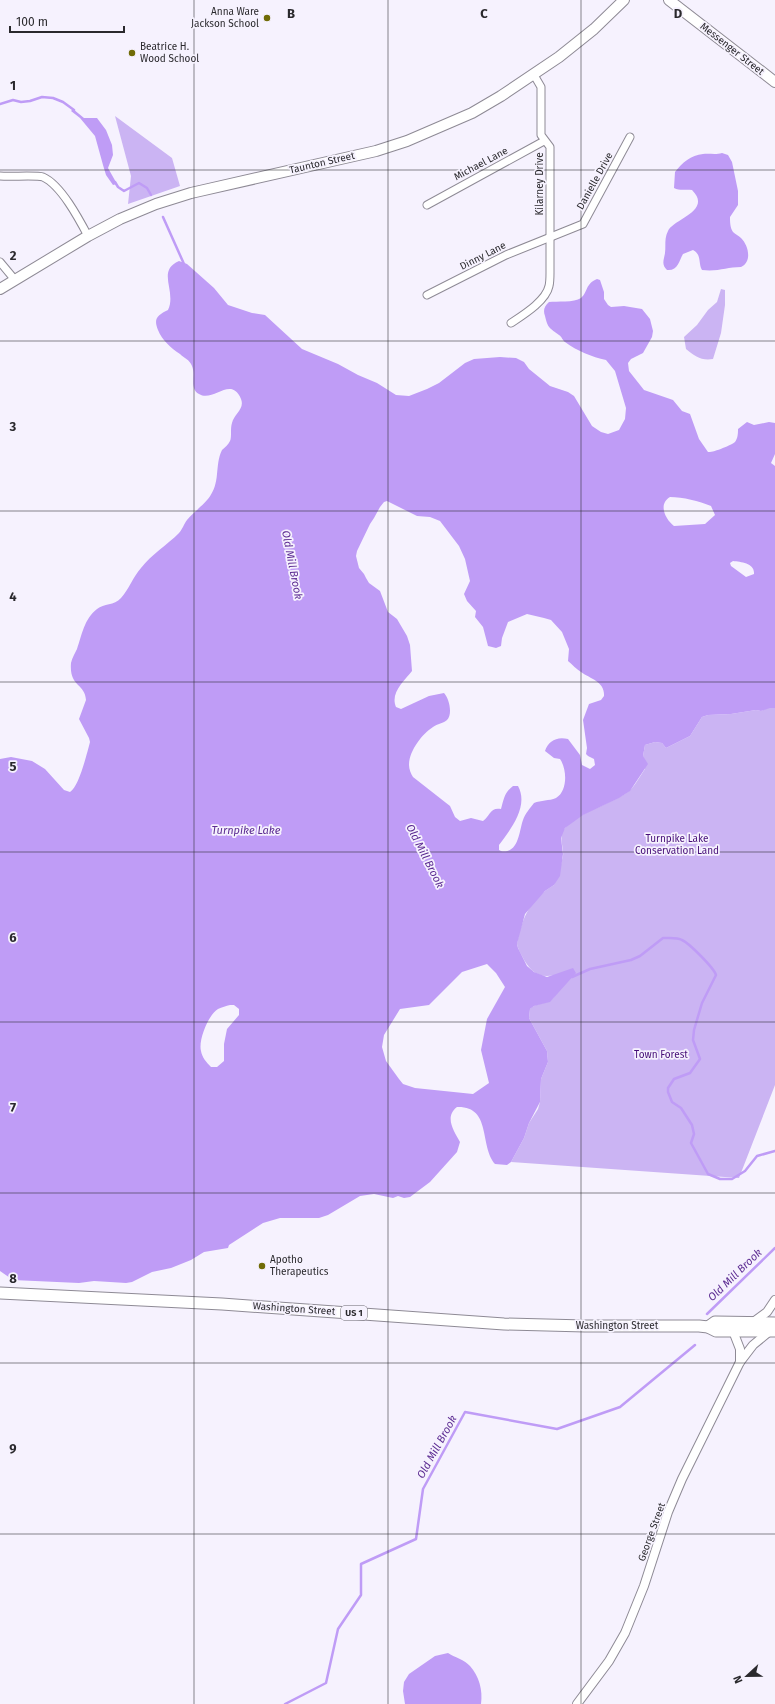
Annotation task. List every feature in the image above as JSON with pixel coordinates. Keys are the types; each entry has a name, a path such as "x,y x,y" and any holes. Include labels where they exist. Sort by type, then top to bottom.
{"main road":[{"name":"Taunton Street","path":"0,289 88,236 120,219 156,204 191,193 376,151 407,141 472,113 534,75 559,57 594,29 624,0"},
{"name":"Messenger Street","path":"669,0 775,82"},
{"name":"Washington Street","path":"1,1292 222,1304 504,1324 708,1327 716,1331 773,1329"},
{"name":"Washington Street","path":"708,1327 715,1322 752,1323 773,1329"}],"street":[{"name":"Kilarney Drive","path":"511,323 528,312 549,287 550,148 541,135 541,87 534,75"},
{"name":"Danielle Drive","path":"549,238 583,224 630,137"},
{"name":"Michael Lane","path":"427,205 544,141"},
{"path":"0,176 43,177 55,186 80,221 88,236"},
{"name":"Dinny Lane","path":"427,295 506,255 549,238"},
{"path":"0,262 15,280"},
{"path":"752,1323 766,1312 775,1300"},
{"name":"George Street","path":"577,1704 609,1660 625,1633 644,1586 668,1512 682,1479 740,1362 753,1345 773,1329"},
{"path":"733,1331 740,1349 740,1362"}],"green space":[{"path":"115,116 172,158 180,186 128,204 131,176"},
{"path":"721,289 725,290 725,305 721,333 713,359 702,359 686,349 684,337 697,325 708,310 717,302"},
{"name":"Town Forest","path":"767,708 775,708 775,1085 739,1178 511,1162 524,1138 529,1123 538,1109 540,1102 541,1079 548,1062 547,1051 529,1018 530,1009 554,998 557,990 558,974 546,976 536,973 525,962 517,944 528,910 539,896 554,885 563,856 561,837 563,831 575,819 622,796 631,789 645,769 643,756 645,745 655,742 662,743 666,748 690,736 702,717 708,715 731,714 756,710 761,711"}],"water":[{"path":"73,109 84,118 97,118 106,130 112,145 113,155 108,168 117,184 113,185 106,175 95,136 80,118 71,111"},
{"path":"722,153 728,155 732,162 738,191 738,205 730,217 731,227 733,232 744,241 746,245 748,254 747,261 741,267 702,270 698,254 693,250 683,254 674,269 667,270 663,262 668,231 677,222 690,214 698,204 697,197 692,190 680,190 674,188 675,172 684,163 695,156"},
{"name":"Turnpike Lake","path":"179,261 187,264 214,288 228,305 252,313 265,315 302,349 338,364 377,383 396,395 409,396 427,389 439,383 465,363 474,359 500,357 516,358 524,362 529,369 550,386 568,392 574,396 592,426 601,432 608,434 619,430 625,419 626,408 615,371 606,360 585,353 564,341 548,326 544,309 549,302 578,300 583,296 590,283 597,279 600,280 604,292 604,299 611,307 624,306 642,309 650,319 653,331 652,337 643,353 631,359 628,363 629,371 644,390 673,400 682,411 690,414 699,439 708,452 735,442 738,429 747,422 754,425 769,422 775,423 775,454 771,463 775,466 775,708 761,711 756,710 731,714 708,715 702,717 690,736 666,748 662,743 655,742 645,745 643,756 648,764 630,791 619,798 583,815 565,828 561,838 563,854 560,876 554,885 545,891 525,914 517,944 527,966 534,972 547,977 573,968 576,973 550,1002 534,1006 530,1009 529,1018 547,1051 548,1062 541,1079 540,1102 529,1123 524,1138 511,1162 507,1165 495,1164 490,1156 480,1120 475,1113 468,1108 457,1107 451,1115 451,1124 460,1142 457,1152 430,1182 410,1197 404,1198 398,1196 393,1198 374,1194 360,1196 328,1215 319,1218 280,1218 263,1223 229,1245 228,1248 204,1252 191,1260 171,1268 152,1272 132,1282 94,1281 79,1283 13,1280 0,1271 0,759 11,757 32,761 45,769 64,790 70,792 73,789 82,769 90,742 79,719 86,700 85,695 83,690 72,677 71,671 71,661 77,649 86,622 97,609 118,601 121,598 145,563 179,533 187,520 210,496 216,483 218,462 222,450 230,441 232,423 242,406 242,403 237,392 232,389 227,389 204,396 196,392 193,385 193,370 191,364 167,344 160,334 156,320 159,315 168,310 170,296 168,276 172,265","holes":["670,497 675,497 701,502 711,506 715,515 705,524 674,526 668,520 664,512 664,504","387,501 417,516 430,517 440,521 459,546 465,559 470,581 464,594 467,601 476,611 475,617 483,627 488,646 496,648 501,646 502,638 508,622 527,614 551,620 562,632 569,649 568,661 579,671 597,681 604,691 604,696 601,700 589,704 583,720 587,748 586,754 594,759 595,765 590,769 582,765 580,755 568,739 560,738 548,744 545,751 554,758 560,759 564,768 565,780 563,790 556,798 534,803 524,818 515,845 507,851 499,850 499,845 509,832 520,809 521,794 518,786 513,786 508,791 501,809 495,809 483,821 471,818 460,821 455,817 450,806 413,777 410,771 409,765 411,754 417,743 429,730 447,720 450,714 450,706 444,693 429,696 401,709 396,707 396,692 412,671 410,645 407,636 397,619 388,612 380,591 369,583 359,568 356,556 370,524 384,502","733,561 750,565 754,570 754,574 746,577 731,566 730,563","487,964 496,973 505,987 487,1019 481,1050 489,1083 473,1094 415,1088 403,1084 386,1061 382,1047 384,1035 400,1009 429,1005 462,972","234,1005 239,1009 239,1015 227,1029 224,1044 224,1061 217,1067 211,1067 204,1059 200,1046 205,1028 211,1016 218,1009"]},
{"path":"448,1653 465,1662 473,1670 481,1688 481,1704 405,1704 403,1691 404,1682 409,1674 435,1656"}],"waterway":[{"name":"Old Mill Brook","path":"0,104 13,100 21,102 30,101 42,97 53,98 63,102 74,110"},
{"name":"Old Mill Brook","path":"115,182 118,187 124,191 139,183 147,188 151,195"},
{"name":"Old Mill Brook","path":"163,217 184,264"},
{"name":"Old Mill Brook","path":"572,977 590,969 631,960 640,956 663,938 680,939 690,946 706,962 716,975 702,1003 694,1030 693,1040 700,1059 690,1073 674,1079 668,1088 672,1102 681,1108 692,1125 694,1134 691,1143 708,1174 720,1179 732,1179 745,1171 757,1156 775,1151"},
{"name":"Old Mill Brook","path":"707,1314 775,1248"},
{"name":"Old Mill Brook","path":"285,1704 326,1683 338,1629 361,1595 361,1564 416,1539 423,1489 465,1412 557,1429 620,1407 695,1345"}],"place":[{"name":"Anna Ware Jackson School","path":"267,18"},
{"name":"Beatrice H. Wood School","path":"132,53"},
{"name":"Apotho Therapeutics","path":"262,1266"}],"park label":[{"name":"Turnpike Lake Conservation Land","path":"677,844"}]}
